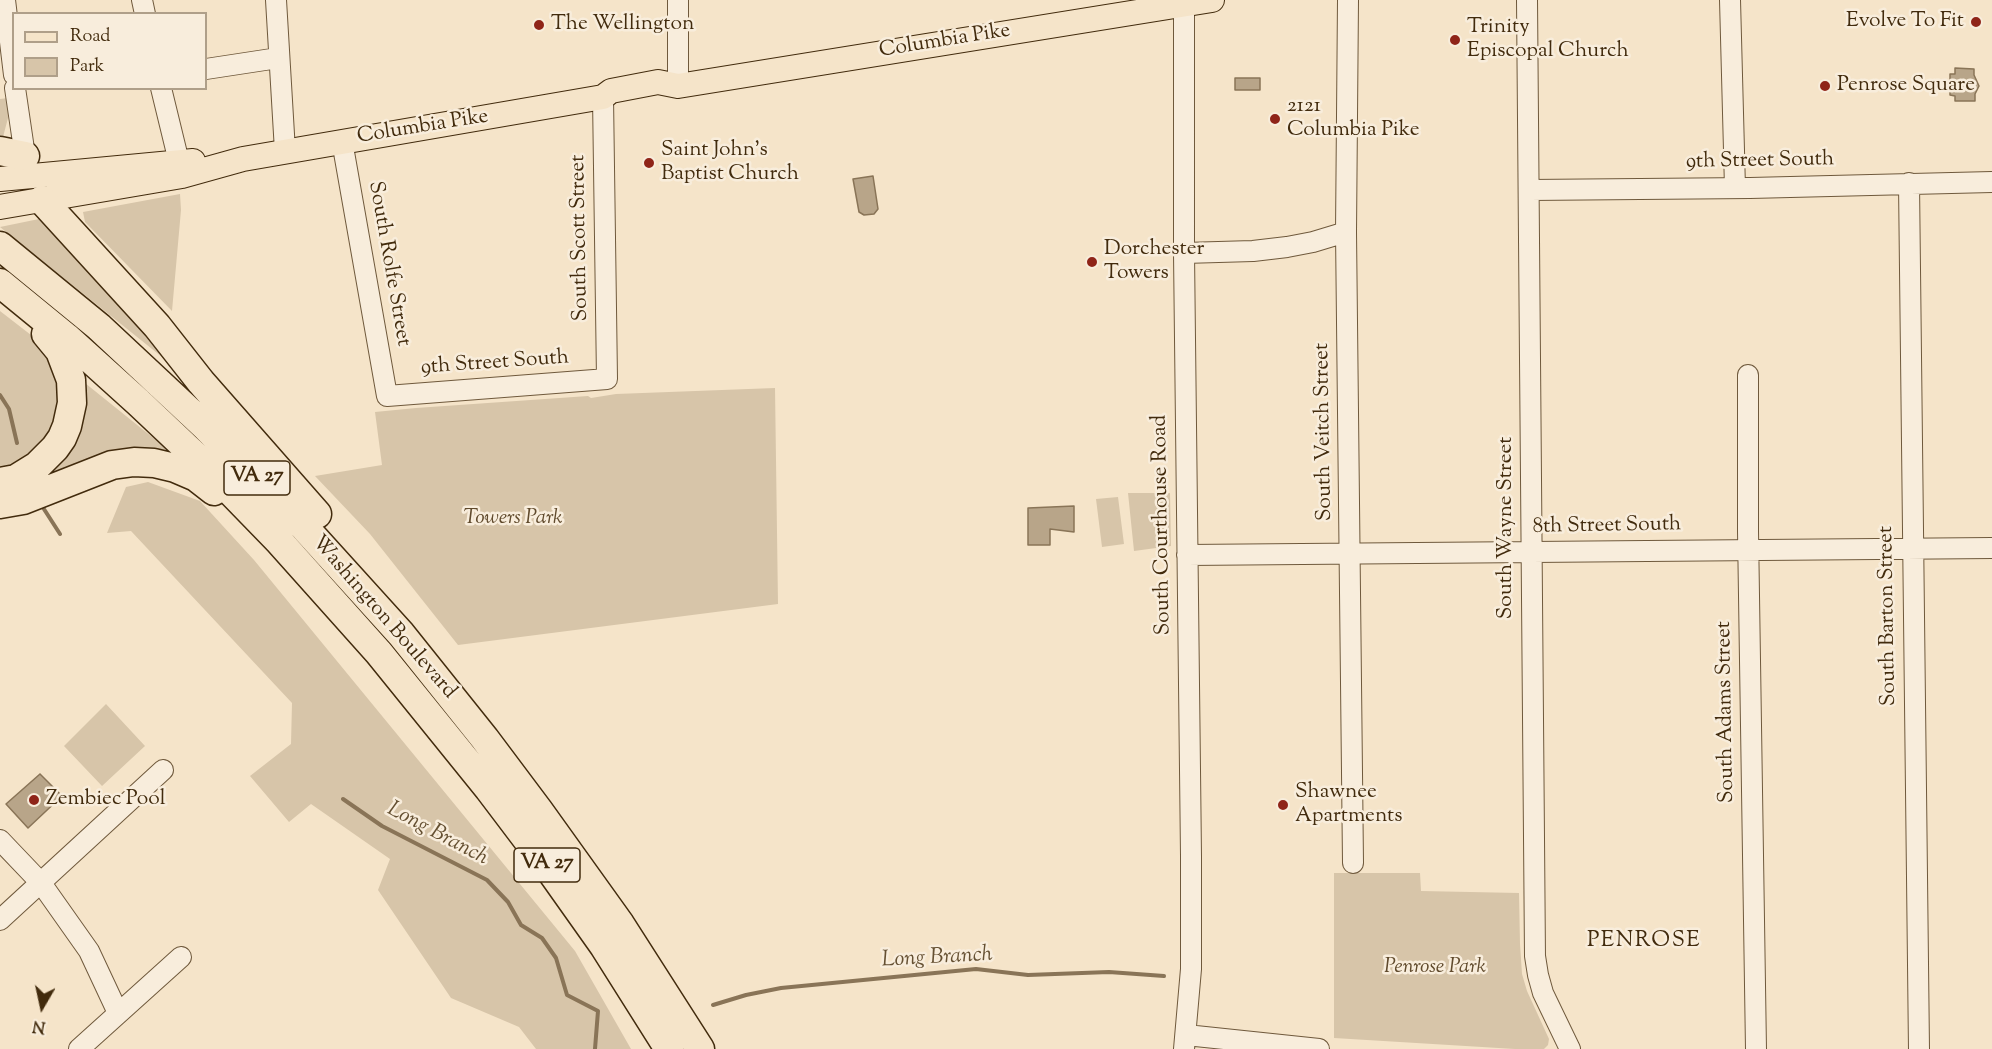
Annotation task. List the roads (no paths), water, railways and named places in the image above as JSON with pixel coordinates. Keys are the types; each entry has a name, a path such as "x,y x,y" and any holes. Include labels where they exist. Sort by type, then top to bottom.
{"highway":[{"path":"24,171 157,326 201,382 362,567 432,655 486,739"},
{"name":"Washington Boulevard","path":"0,246 136,360 240,460 306,528 377,608 486,739 599,895 700,1049"},
{"name":"Washington Boulevard","path":"0,283 66,337 175,436 312,578 411,690 513,820 577,907 669,1049"},
{"path":"0,297 46,335 60,351 69,370 72,391 71,414 63,438 46,458 27,473 0,482"},
{"path":"0,504 23,500 112,465 143,461 165,465 186,472 204,483 312,578"}],"main road":[{"name":"Columbia Pike","path":"24,171 171,178 243,159 603,97 611,91 658,82 678,86 1184,2 1212,0"},
{"name":"Columbia Pike","path":"0,178 24,171 77,163 135,165 243,159"},
{"name":"Columbia Pike","path":"0,207 24,171"}],"street":[{"path":"5,0 12,58"},
{"path":"276,0 285,152"},
{"path":"678,0 678,86"},
{"name":"South Veitch Street","path":"1348,0 1346,232 1353,863"},
{"name":"South Wayne Street","path":"1527,0 1535,956 1543,993 1570,1049"},
{"path":"1730,0 1735,188"},
{"name":"South Courthouse Road","path":"1184,2 1191,926 1191,969 1185,1042"},
{"path":"207,69 278,58"},
{"path":"15,90 24,171"},
{"path":"161,93 179,162"},
{"name":"South Scott Street","path":"603,97 607,379"},
{"name":"South Rolfe Street","path":"342,141 387,396"},
{"name":"9th Street South","path":"1530,190 1992,182"},
{"name":"South Barton Street","path":"1909,183 1918,1049"},
{"path":"1185,253 1287,248 1346,232"},
{"name":"South Adams Street","path":"1748,375 1756,1049"},
{"name":"9th Street South","path":"387,396 607,379"},
{"name":"8th Street South","path":"1187,555 1992,548"},
{"path":"0,920 163,770"},
{"path":"0,840 41,883 89,951 118,1013"},
{"path":"79,1049 181,957"},
{"path":"1185,1042 1319,1049"}],"waterway":[{"name":"Long Branch","path":"0,395 9,409 17,443"},
{"name":"Long Branch","path":"42,506 60,534"},
{"name":"Long Branch","path":"343,799 382,826 487,880 508,902 521,925 542,938 556,958 567,995 598,1011 595,1049"},
{"name":"Long Branch","path":"713,1005 781,988 976,969 1028,975 1109,972 1164,976"}],"place":[{"name":"Evolve To Fit","path":"1976,22"},
{"name":"The Wellington","path":"539,25"},
{"name":"Trinity Episcopal Church","path":"1455,40"},
{"name":"Penrose Square","path":"1825,86"},
{"name":"2121 Columbia Pike","path":"1275,119"},
{"name":"Saint John's Baptist Church","path":"649,163"},
{"name":"Dorchester Towers","path":"1092,262"},
{"name":"Zembiec Pool","path":"34,800"},
{"name":"Shawnee Apartments","path":"1283,805"}],"district":[{"name":"PENROSE","path":"1644,942"}],"park label":[{"name":"Towers Park","path":"513,519"},
{"name":"Penrose Park","path":"1435,968"}]}
